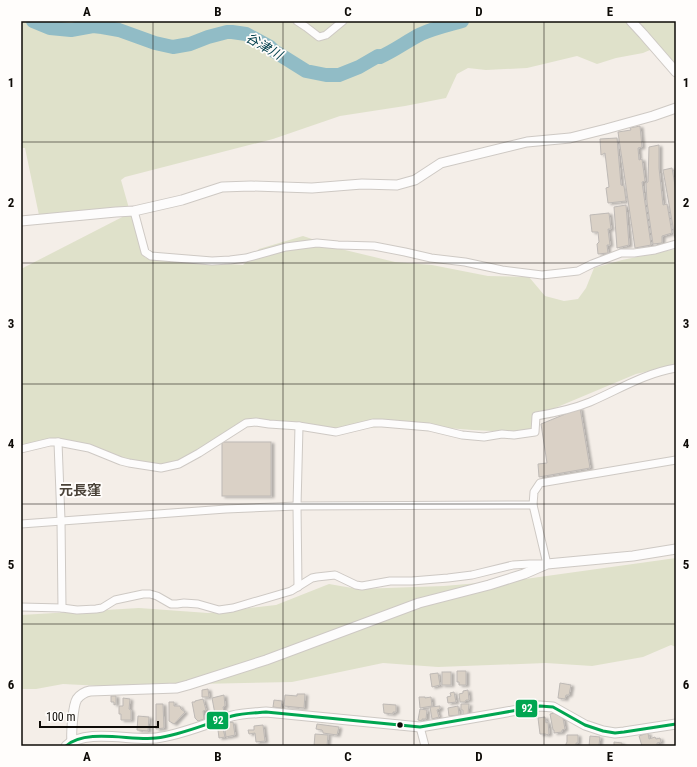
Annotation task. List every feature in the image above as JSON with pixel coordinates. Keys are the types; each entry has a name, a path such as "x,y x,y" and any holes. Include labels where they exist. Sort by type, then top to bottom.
{"street":[{"path":"297,21 319,37 326,35 343,21"},
{"path":"631,21 676,72"},
{"path":"21,221 116,212 134,212 182,200 222,187 251,186 312,188 362,184 397,185 415,180 441,163 527,142 570,138 653,116 676,108"},
{"path":"134,212 145,252 151,256 212,261 246,258 286,247 317,243 338,246 374,246 431,258 542,275 578,271 621,253 656,250 676,244"},
{"path":"21,449 50,442 58,442 89,448 121,461 161,468 179,464 246,423 256,422 299,426 336,432 382,422 429,427 462,435 484,437 502,434 514,435 535,432 536,416 565,411 577,407 664,370 676,368"},
{"path":"298,587 299,426"},
{"path":"58,442 62,608"},
{"path":"547,564 533,505 534,492 540,483 676,460"},
{"path":"21,524 226,509 298,506 533,505"},
{"path":"21,607 77,610 102,608 115,600 150,594 157,596 171,604 198,604 218,610 233,608 291,591 312,578 333,575 362,586 390,581 412,581 472,575 513,565 547,564 633,556 676,549"},
{"path":"69,744 75,703 83,693 90,691 177,688 188,685 266,660 419,603 489,585 524,574 547,564"},
{"path":"69,744 78,739 98,736 148,738 161,737 247,713 274,713 420,727 540,706 553,707 585,725 615,733 676,724"},
{"path":"420,727 426,746"}],"green space":[{"path":"21,21 675,21 676,68 650,50 597,64 577,56 527,68 486,70 468,68 457,74 446,98 340,116 273,139 125,177 121,180 130,212 40,220 25,148 21,148"},
{"path":"134,211 145,258 243,265 259,249 303,236 345,250 395,262 432,265 488,276 529,277 545,296 564,301 578,299 586,288 594,268 622,260 676,249 676,365 636,374 536,416 531,433 406,425 338,430 256,420 199,453 161,468 58,442 21,448 21,269"},
{"path":"676,558 676,647 671,645 643,657 592,666 546,663 438,667 383,663 292,682 102,686 63,684 36,689 21,689 21,615 139,608 208,613 276,605 329,584 358,589 444,586 525,579"}],"building":[{"path":"640,126 642,147 638,148 639,160 642,159 645,181 642,182 651,245 635,248 618,132 631,130 630,128"},
{"path":"617,138 621,185 624,186 626,201 608,203 606,188 609,187 605,153 601,155 600,139"},
{"path":"659,145 659,168 663,205 667,204 672,233 662,236 662,243 653,244 646,183 648,182 649,147"},
{"path":"672,168 676,191 676,238 663,170"},
{"path":"626,205 629,245 617,248 614,207"},
{"path":"609,213 611,229 608,229 610,245 607,245 608,253 598,254 598,232 592,232 590,215"},
{"path":"580,408 590,468 539,477 538,464 547,463 541,424"},
{"path":"222,442 271,442 271,496 222,496"},
{"path":"457,671 466,671 466,685 459,685 459,682 457,682"},
{"path":"442,672 451,672 451,685 442,685"},
{"path":"438,673 440,685 432,687 430,674"},
{"path":"560,683 571,685 569,695 566,695 565,699 558,698"},
{"path":"208,689 209,697 202,697 202,690"},
{"path":"468,690 469,700 460,702 459,694"},
{"path":"454,692 456,702 448,703 447,697 451,696 450,693"},
{"path":"297,694 305,694 304,708 284,706 285,695 297,696"},
{"path":"224,695 224,712 215,714 212,698"},
{"path":"111,696 116,696 116,704 114,705 114,702 111,702"},
{"path":"419,697 431,697 432,706 420,708"},
{"path":"123,698 130,699 129,709 131,710 131,720 121,720 119,706 123,706"},
{"path":"203,699 206,710 203,711 204,719 198,721 195,718 192,702"},
{"path":"274,700 282,701 281,708 273,707"},
{"path":"169,702 174,702 174,706 180,706 185,712 174,724 169,721"},
{"path":"156,704 163,704 164,728 156,729"},
{"path":"383,704 396,705 396,712 393,712 393,714 384,713"},
{"path":"461,704 469,704 468,714 463,715"},
{"path":"440,706 440,709 437,710 439,717 432,719 430,707"},
{"path":"458,706 459,715 449,716 448,708"},
{"path":"420,709 427,710 426,719 422,719 422,721 418,720"},
{"path":"554,713 563,718 565,729 562,730 562,732 554,733 550,714"},
{"path":"138,716 149,717 148,731 137,730"},
{"path":"545,717 546,723 548,722 549,734 546,735 540,734 538,718"},
{"path":"233,722 235,735 226,737 224,724"},
{"path":"317,724 339,727 337,735 323,733 322,730 316,729"},
{"path":"263,725 265,741 256,742 255,733 249,734 248,730 254,730 254,726"},
{"path":"223,729 225,737 219,738 218,730"},
{"path":"648,733 649,739 655,737 656,739 660,738 661,742 657,743 657,746 642,746 639,736"},
{"path":"315,734 328,735 327,746 314,746"},
{"path":"567,735 578,735 578,743 576,743 576,746 565,746 567,742"},
{"path":"590,736 600,737 599,745 589,746"},
{"path":"614,742 622,743 622,745 625,746 614,746"}],"waterway":[{"name":"谷津川","path":"33,21 50,28 71,30 93,26 119,30 155,43 173,47 190,44 227,32 246,34 270,47 306,71 326,75 339,75 359,67 378,56 380,57 385,55 421,34 462,21"}],"transit line":[{"name":"92","path":"66,746 75,741 97,736 156,738 185,732 232,716 266,712 420,727 540,706 553,707 585,725 615,733 676,724"}],"district":[{"name":"元長窪","path":"80,490"}]}
